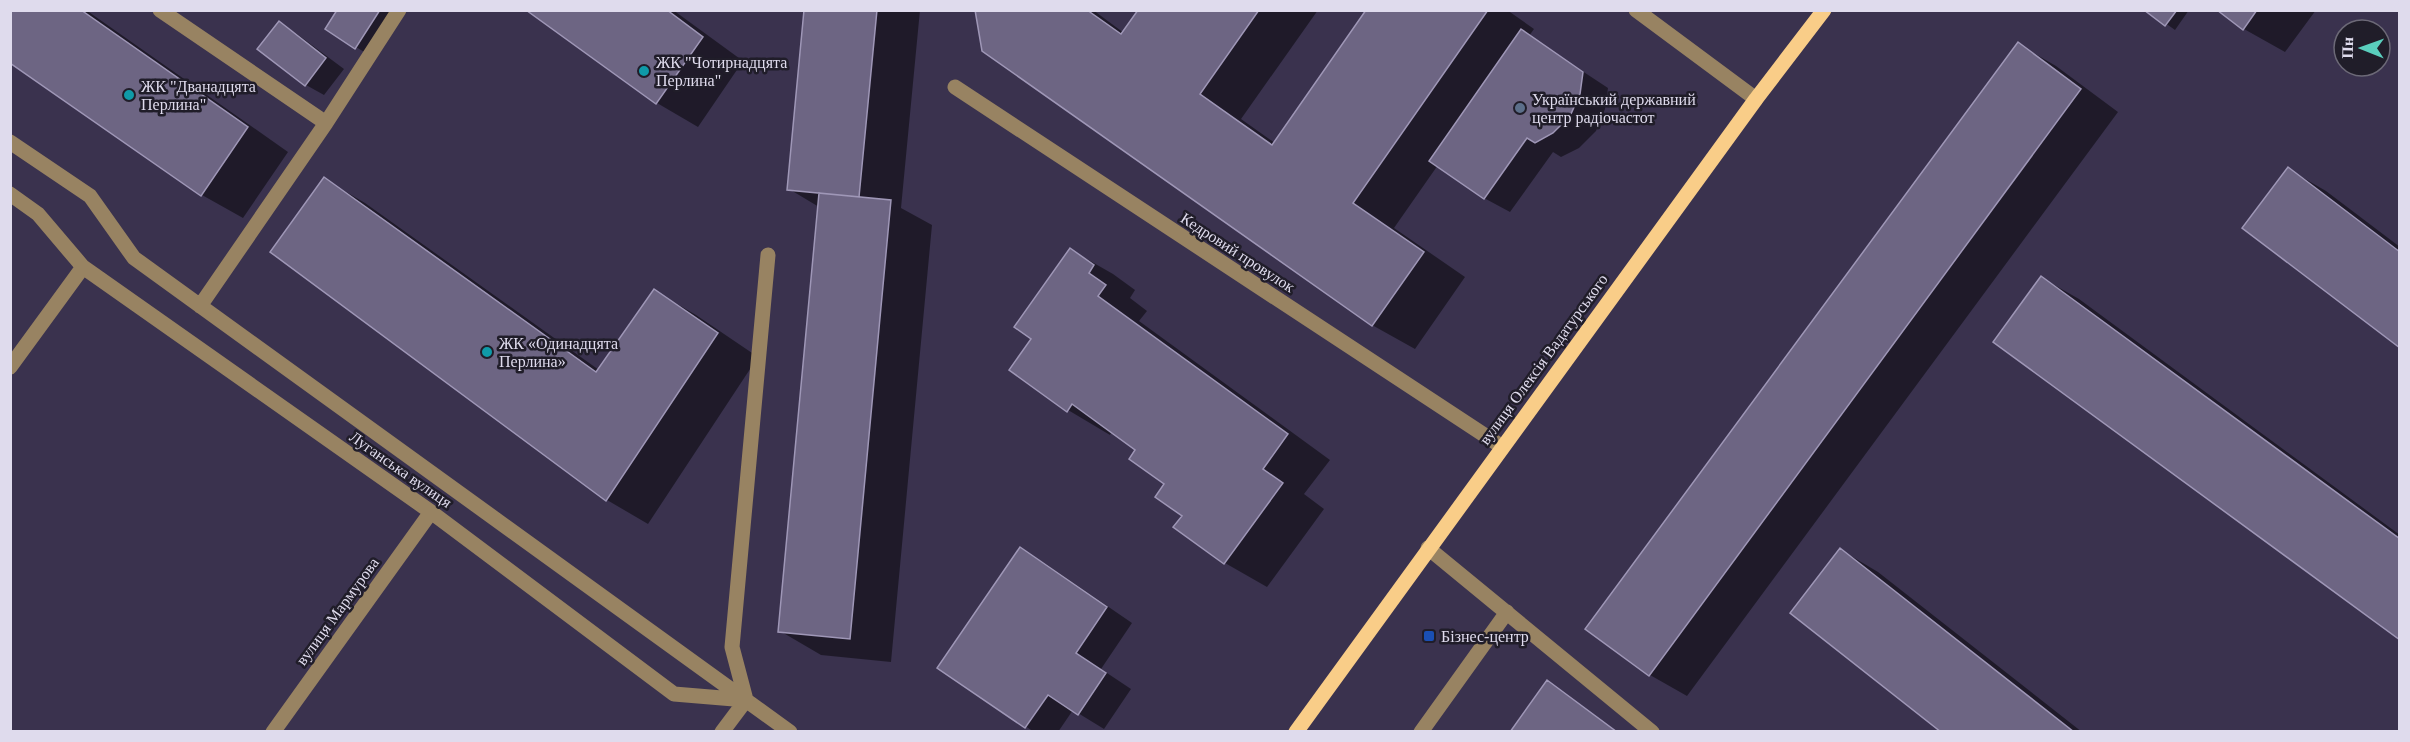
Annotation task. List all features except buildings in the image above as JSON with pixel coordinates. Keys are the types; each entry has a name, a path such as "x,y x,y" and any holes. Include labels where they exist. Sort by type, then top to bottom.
{"main road":[{"name":"вулиця Олексія Вадатурського","path":"1296,732 1502,446 1756,99 1824,10"}],"street":[{"path":"160,10 326,123"},
{"path":"200,306 326,123 399,10"},
{"path":"1636,10 1756,99"},
{"name":"Кедровий провулок","path":"955,87 1502,446"},
{"path":"10,142 90,196 134,258 790,732"},
{"name":"Луганська вулиця","path":"10,194 38,214 83,267 431,513 674,694 746,700"},
{"path":"746,700 732,647 768,255"},
{"path":"10,367 83,267"},
{"name":"вулиця Мармурова","path":"273,732 431,513"},
{"path":"1428,548 1652,732"},
{"path":"1421,732 1507,612"},
{"path":"722,732 746,700"}],"place":[{"name":"ЖК \"Чотирнадцята Перлина\"","path":"644,71"},
{"name":"ЖК \"Дванадцята Перлина\"","path":"129,95"},
{"name":"Український державний центр радіочастот","path":"1520,108"},
{"name":"ЖК «Одинадцята Перлина»","path":"487,352"},
{"name":"Бізнес-центр","path":"1429,636"}]}
